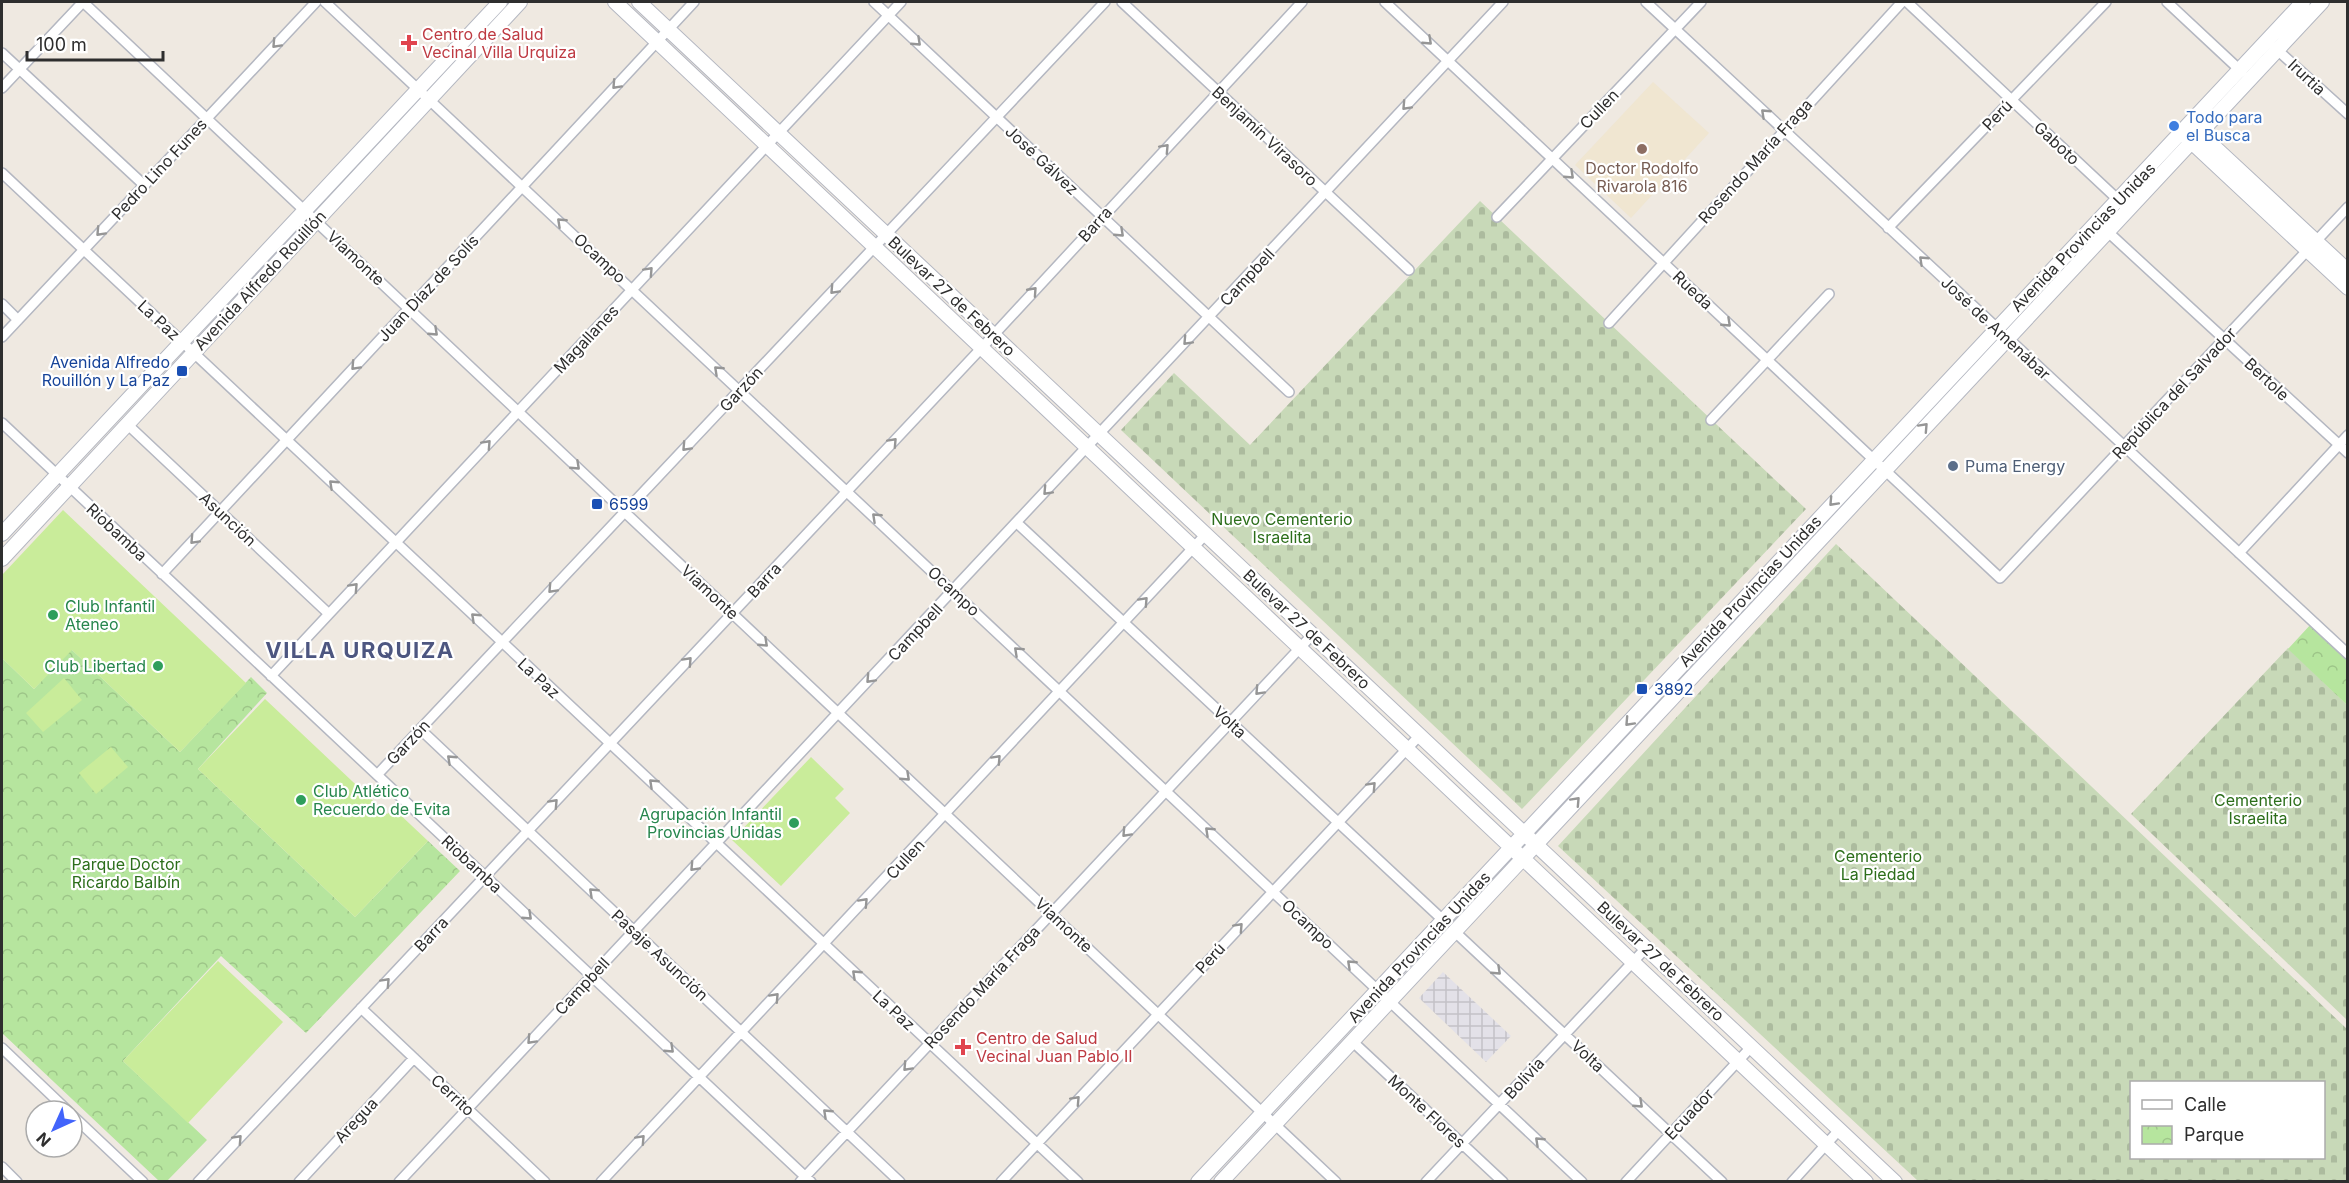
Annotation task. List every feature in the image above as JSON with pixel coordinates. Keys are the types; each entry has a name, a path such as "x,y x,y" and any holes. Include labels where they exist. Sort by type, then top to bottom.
{"main road":[{"name":"Avenida Alfredo Rouillón","path":"2,560 62,481 181,341 500,2"},
{"name":"Avenida Alfredo Rouillón","path":"2,534 127,424 520,2"},
{"name":"Bulevar 27 de Febrero","path":"615,2 1866,1182"},
{"name":"Bulevar 27 de Febrero","path":"639,2 1895,1182"},
{"name":"Avenida Provincias Unidas","path":"1221,1182 1454,931 1517,853 1873,459 1996,329 2124,205 2191,134 2272,45 2303,2"},
{"name":"Avenida Provincias Unidas","path":"2272,45 2322,2"},
{"path":"2191,134 2311,246 2348,288"},
{"name":"Avenida Provincias Unidas","path":"1530,839 2007,339 2108,231 2124,205"},
{"path":"2311,246 2348,271"},
{"name":"Avenida Provincias Unidas","path":"1198,1182 1444,921 1517,853"}],"street":[{"path":"2,88 83,2"},
{"name":"Viamonte","path":"83,2 1336,1182"},
{"name":"Pedro Lino Funes","path":"2,337 316,2"},
{"name":"Ocampo","path":"325,2 954,590 1582,1182"},
{"name":"Juan Díaz de Solís","path":"162,574 694,2"},
{"name":"José Gálvez","path":"874,2 1289,392"},
{"name":"Magallanes","path":"271,676 901,2"},
{"name":"Garzón","path":"377,775 1105,2"},
{"name":"Benjamín Virasoro","path":"1122,2 1409,270"},
{"name":"Barra","path":"198,1182 994,335 1302,2"},
{"name":"Rueda","path":"1385,2 2000,579"},
{"name":"Campbell","path":"399,1182 1503,2"},
{"name":"José de Amenábar","path":"1646,2 2348,654"},
{"name":"Cullen","path":"1497,217 1701,2"},
{"name":"Gaboto","path":"1904,2 2124,205"},
{"name":"Rosendo María Fraga","path":"1609,322 1783,130 1904,2"},
{"name":"Perú","path":"1888,228 2106,2"},
{"path":"2167,2 2245,75"},
{"name":"Irurtia","path":"2272,45 2348,114"},
{"path":"2,53 144,185"},
{"name":"La Paz","path":"2,173 1077,1182"},
{"name":"República del Salvador","path":"2000,579 2348,207"},
{"name":"Bertole","path":"2108,231 2348,453"},
{"path":"1711,420 1829,294"},
{"path":"2,304 18,320"},
{"name":"Riobamba","path":"2,423 700,1077 805,1180"},
{"name":"Asunción","path":"127,424 329,614"},
{"path":"2239,553 2348,435"},
{"name":"Volta","path":"1017,523 1444,921"},
{"name":"Cullen","path":"601,1182 825,945 1206,534"},
{"name":"Rosendo María Fraga","path":"805,1180 847,1131 1313,634"},
{"name":"Pasaje Asunción","path":"420,729 900,1182"},
{"name":"Perú","path":"1001,1182 1036,1142 1420,735"},
{"name":"Volta","path":"1454,931 1722,1182"},
{"name":"Bolivia","path":"1426,1182 1646,948"},
{"name":"Cerrito","path":"361,1008 545,1182"},
{"name":"Monte Flores","path":"1352,1041 1503,1182"},
{"name":"Ecuador","path":"1626,1182 1752,1047"},
{"path":"2,1048 55,1099"},
{"name":"Aregua","path":"298,1182 414,1058"},
{"path":"84,1126 143,1182"},
{"path":"1792,1182 1840,1130"},
{"path":"2,1169 17,1182"}],"shaded area":[{"name":"Doctor Rodolfo Rivarola 816","path":"1653,82 1709,133 1631,218 1575,165"},
{"path":"1443,972 1511,1036 1486,1062 1419,998"}],"green space":[{"name":"Nuevo Cementerio Israelita","path":"1480,201 1806,509 1522,809 1121,430 1174,373 1250,445"},
{"path":"63,510 246,683 180,752 72,650 34,689 2,658 2,575"},
{"name":"Cementerio La Piedad","path":"1836,544 2347,1029 2347,1181 1918,1181 1558,846"},
{"path":"2312,623 2347,656 2347,705 2288,649"},
{"name":"Cementerio Israelita","path":"2288,648 2347,705 2347,1020 2131,814"},
{"name":"Parque Doctor Ricardo Balbín","path":"71,649 180,752 251,677 267,693 198,769 355,917 428,841 460,871 306,1033 221,956 123,1061 207,1140 167,1181 159,1181 84,1110 84,1099 72,1099 2,1033 2,658 34,689"},
{"path":"64,678 82,700 43,732 26,713"},
{"name":"Club Atlético Recuerdo de Evita","path":"265,699 387,814 394,809 428,841 355,917 198,769"},
{"path":"111,747 128,767 96,794 79,773"},
{"name":"Agrupación Infantil Provincias Unidas","path":"811,757 844,789 835,798 850,813 781,886 732,840"},
{"path":"218,961 283,1022 188,1123 123,1061"}],"place":[{"name":"Centro de Salud Vecinal Villa Urquiza","path":"409,43"},
{"name":"Todo para el Busca","path":"2174,126"},
{"name":"Doctor Rodolfo Rivarola 816","path":"1642,149"},
{"name":"Avenida Alfredo Rouillón y La Paz","path":"182,371"},
{"name":"Puma Energy","path":"1953,466"},
{"name":"6599","path":"597,504"},
{"name":"Club Infantil Ateneo","path":"53,615"},
{"name":"Club Libertad","path":"158,666"},
{"name":"3892","path":"1642,689"},
{"name":"Club Atlético Recuerdo de Evita","path":"301,800"},
{"name":"Agrupación Infantil Provincias Unidas","path":"794,823"},
{"name":"Centro de Salud Vecinal Juan Pablo II","path":"963,1047"}],"district":[{"name":"VILLA URQUIZA","path":"360,650"}]}
